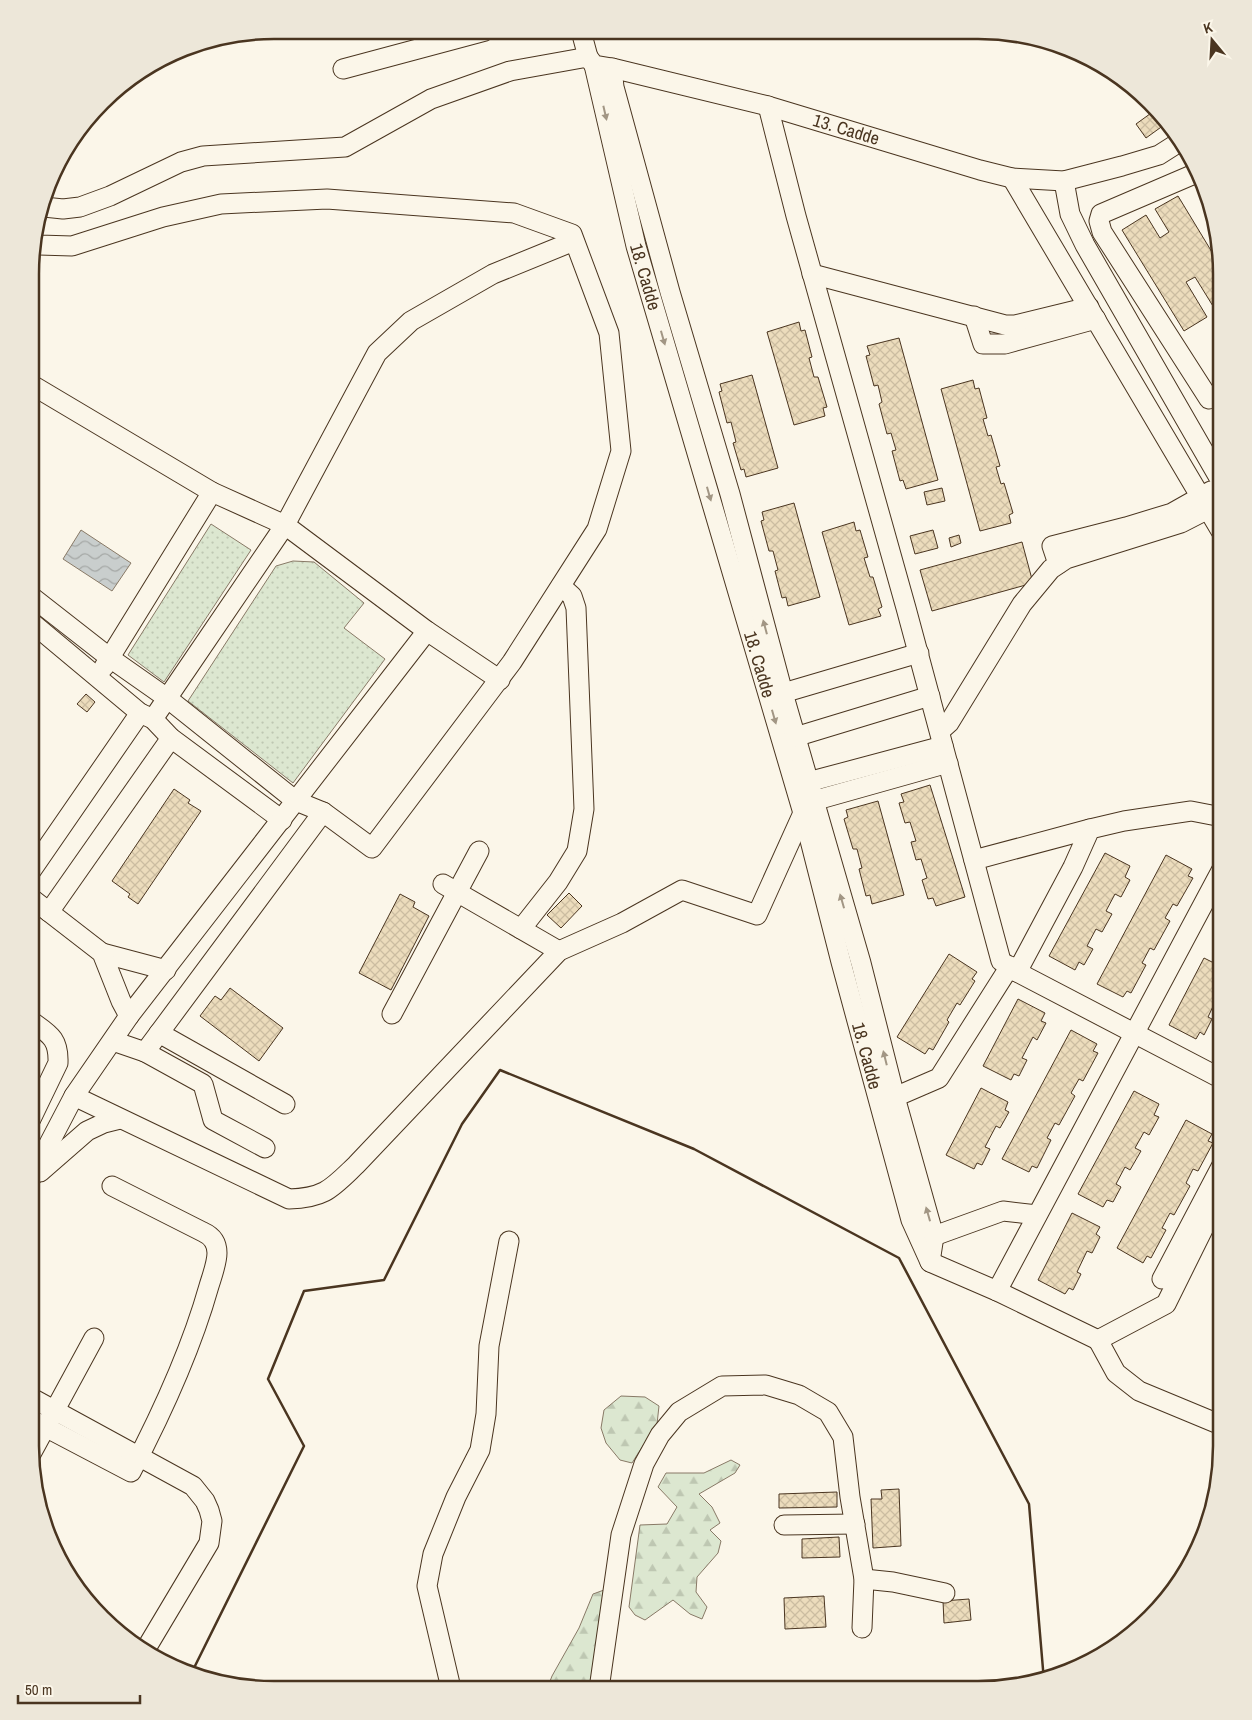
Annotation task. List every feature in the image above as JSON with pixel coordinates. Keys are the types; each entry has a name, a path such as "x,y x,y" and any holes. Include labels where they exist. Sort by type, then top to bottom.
{"street":[{"path":"343,69 437,39"},
{"name":"18. Cadde","path":"586,39 598,63 614,87 670,292 730,494 808,782 808,807 840,962 911,1220 930,1262"},
{"name":"18. Cadde","path":"598,63 636,246 808,807 861,963 895,1097 934,1236 930,1262"},
{"name":"13. Cadde","path":"48,208 63,210 80,207 110,196 180,162 204,156 345,147 431,99 510,71 598,63 768,106 1012,178 1064,181 1159,155 1175,145"},
{"path":"768,106 812,274 919,653 1001,961 1213,1074"},
{"path":"1191,175 1102,214 1098,221 1102,232 1209,399"},
{"path":"943,747 949,723 1022,604 1051,569 1066,559 1181,523 1210,503 1092,313 1012,178"},
{"path":"1064,181 1070,214 1084,245 1213,468"},
{"path":"39,602 110,658 167,698 296,800 322,812 372,848 500,680 597,529 621,451 609,333 572,234 514,213 327,198 221,204 163,217 72,246 41,244"},
{"path":"39,860 146,716 167,698 285,525 377,353 412,321 493,274 574,241"},
{"path":"812,274 974,316 983,344 1004,344 1092,313"},
{"path":"39,389 212,492 285,525 427,631 500,680"},
{"path":"98,677 212,492"},
{"path":"521,929 558,882 577,851 584,809 576,608 572,596 561,586"},
{"path":"39,628 171,738 282,820"},
{"path":"39,1164 74,1096 129,1016 427,631"},
{"path":"783,693 919,653"},
{"path":"795,737 930,696"},
{"path":"49,912 171,738"},
{"path":"74,1096 290,1198 320,1195 331,1189 356,1165 559,951 622,923 682,890 758,916 808,807 943,747"},
{"path":"808,782 943,747"},
{"path":"974,860 1090,828 1124,821 1191,811 1213,815"},
{"path":"145,1052 322,812"},
{"path":"895,1097 939,1078 1014,969 1073,867 1090,828"},
{"path":"392,1014 450,888 479,851"},
{"path":"250,859 276,876"},
{"path":"997,1291 1213,886"},
{"path":"450,888 559,951"},
{"path":"39,904 102,953 166,970"},
{"path":"102,953 129,1016"},
{"path":"39,1026 53,1036 58,1055 58,1063 39,1102"},
{"path":"159,1034 285,1104"},
{"path":"113,1041 145,1052 202,1084 213,1120 266,1148"},
{"path":"39,1173 87,1131 104,1123 120,1119"},
{"path":"1162,1278 1213,1182"},
{"path":"39,1424 131,1472 175,1380 203,1306 217,1251 214,1240 209,1235 112,1186"},
{"path":"1098,1340 1166,1304 1213,1209"},
{"path":"934,1236 1003,1211 1037,1215"},
{"path":"449,1681 427,1586 433,1554 456,1497 480,1450 486,1414 489,1346 509,1241"},
{"path":"930,1262 997,1291 1098,1340 1116,1373 1139,1391 1213,1421"},
{"path":"39,1422 55,1411 94,1338"},
{"path":"599,1681 621,1535 644,1464 660,1435 679,1412 722,1386 766,1385 799,1396 828,1412 843,1437 854,1524 864,1579 862,1628"},
{"path":"39,1402 193,1486 205,1501 212,1521 209,1542 148,1645"},
{"path":"784,1525 854,1524"},
{"path":"864,1579 893,1582 945,1593"}],"green space":[{"path":"211,524 251,550 164,682 128,655"},
{"path":"293,561 314,562 364,603 344,628 385,659 293,783 188,701 276,566"},
{"path":"621,1396 645,1397 659,1406 657,1424 632,1463 620,1460 606,1443 601,1428 604,1410"},
{"path":"731,1460 740,1465 735,1473 699,1494 712,1507 720,1523 710,1530 721,1541 718,1553 697,1577 696,1592 707,1607 702,1619 690,1614 673,1600 645,1620 635,1615 629,1607 640,1525 667,1524 677,1507 658,1487 666,1473 704,1473"},
{"path":"604,1590 605,1601 590,1681 550,1681 579,1628 593,1594"}],"water":[{"path":"81,530 131,563 112,591 63,559"}],"building":[{"path":"1150,114 1162,127 1146,138 1136,124"},
{"path":"1178,196 1212,253 1213,306 1195,277 1186,282 1207,317 1184,331 1122,230 1146,215 1160,238 1169,232 1155,209"},
{"path":"799,322 801,331 805,330 812,357 809,358 814,377 818,377 827,407 823,408 825,416 794,425 767,332"},
{"path":"899,338 938,480 906,489 903,480 900,481 892,451 896,450 891,433 887,434 879,404 882,402 878,385 874,386 866,356 870,355 867,346"},
{"path":"752,375 778,468 746,477 744,469 741,470 733,443 736,442 731,422 727,423 719,392 722,391 720,384"},
{"path":"973,380 975,389 979,388 987,418 983,419 988,436 991,435 1000,466 996,467 1001,484 1004,483 1013,513 1009,515 1011,523 980,531 941,389"},
{"path":"942,488 945,501 927,505 924,492"},
{"path":"794,503 820,597 788,606 786,597 782,598 775,571 778,570 773,551 769,551 761,521 764,520 762,512"},
{"path":"854,522 856,531 860,530 868,557 864,558 870,577 873,577 882,607 878,609 881,616 849,625 822,532"},
{"path":"933,530 938,548 915,554 910,536"},
{"path":"959,535 961,543 951,547 949,538"},
{"path":"1022,542 1033,583 932,611 920,570"},
{"path":"86,694 95,702 87,712 77,704"},
{"path":"930,785 965,897 936,906 933,898 928,899 922,880 927,878 921,859 916,860 911,842 916,841 910,822 905,823 899,803 904,802 901,794"},
{"path":"174,789 190,800 188,803 201,811 138,904 128,897 130,894 112,881"},
{"path":"878,801 904,895 872,904 870,895 866,896 859,869 862,868 857,849 853,849 844,819 848,817 846,810"},
{"path":"1105,853 1130,866 1125,877 1130,880 1121,897 1115,894 1106,911 1112,914 1102,932 1096,929 1087,946 1093,949 1084,965 1079,962 1075,970 1049,956"},
{"path":"1166,855 1192,869 1188,876 1193,878 1177,906 1173,904 1165,918 1170,921 1154,950 1150,948 1142,963 1146,965 1131,993 1127,991 1123,997 1097,984"},
{"path":"569,893 582,906 561,928 547,915"},
{"path":"400,894 415,902 413,907 429,916 391,990 359,973"},
{"path":"949,954 977,972 972,979 975,981 960,1005 957,1003 947,1020 949,1022 933,1050 929,1048 925,1054 897,1037"},
{"path":"1204,958 1213,962 1213,1006 1208,1017 1212,1019 1204,1035 1200,1032 1196,1039 1169,1025"},
{"path":"230,988 283,1028 259,1061 200,1016 215,996 221,1000"},
{"path":"1018,999 1045,1013 1041,1021 1046,1023 1037,1040 1033,1037 1022,1058 1027,1060 1019,1076 1014,1074 1011,1080 983,1066"},
{"path":"1071,1030 1097,1044 1093,1051 1098,1053 1083,1081 1079,1079 1071,1093 1075,1096 1059,1125 1055,1123 1047,1138 1051,1140 1037,1168 1032,1166 1029,1172 1002,1159"},
{"path":"981,1088 1008,1102 1005,1110 1009,1112 1000,1128 996,1126 985,1147 990,1149 982,1165 977,1163 974,1169 946,1155"},
{"path":"1134,1091 1159,1104 1154,1115 1159,1117 1149,1135 1144,1132 1135,1148 1141,1151 1130,1170 1125,1167 1116,1184 1121,1187 1113,1202 1107,1200 1103,1207 1078,1194"},
{"path":"1186,1120 1212,1134 1208,1141 1213,1143 1198,1171 1193,1169 1186,1183 1190,1186 1174,1215 1170,1213 1162,1228 1166,1230 1151,1258 1147,1256 1143,1263 1117,1248"},
{"path":"1072,1213 1100,1227 1096,1234 1100,1237 1092,1253 1087,1251 1077,1272 1081,1274 1073,1290 1069,1288 1065,1294 1038,1280"},
{"path":"899,1489 901,1546 873,1548 871,1499 882,1499 881,1490"},
{"path":"837,1492 837,1507 779,1508 779,1494"},
{"path":"839,1537 840,1557 802,1558 802,1539"},
{"path":"824,1596 826,1627 785,1629 784,1598"},
{"path":"969,1599 971,1620 944,1623 943,1601"}],"wall":[{"path":"194,1667 304,1446 268,1379 304,1291 384,1280 462,1124 500,1070 694,1149 899,1258 1029,1504 1043,1672"}]}
